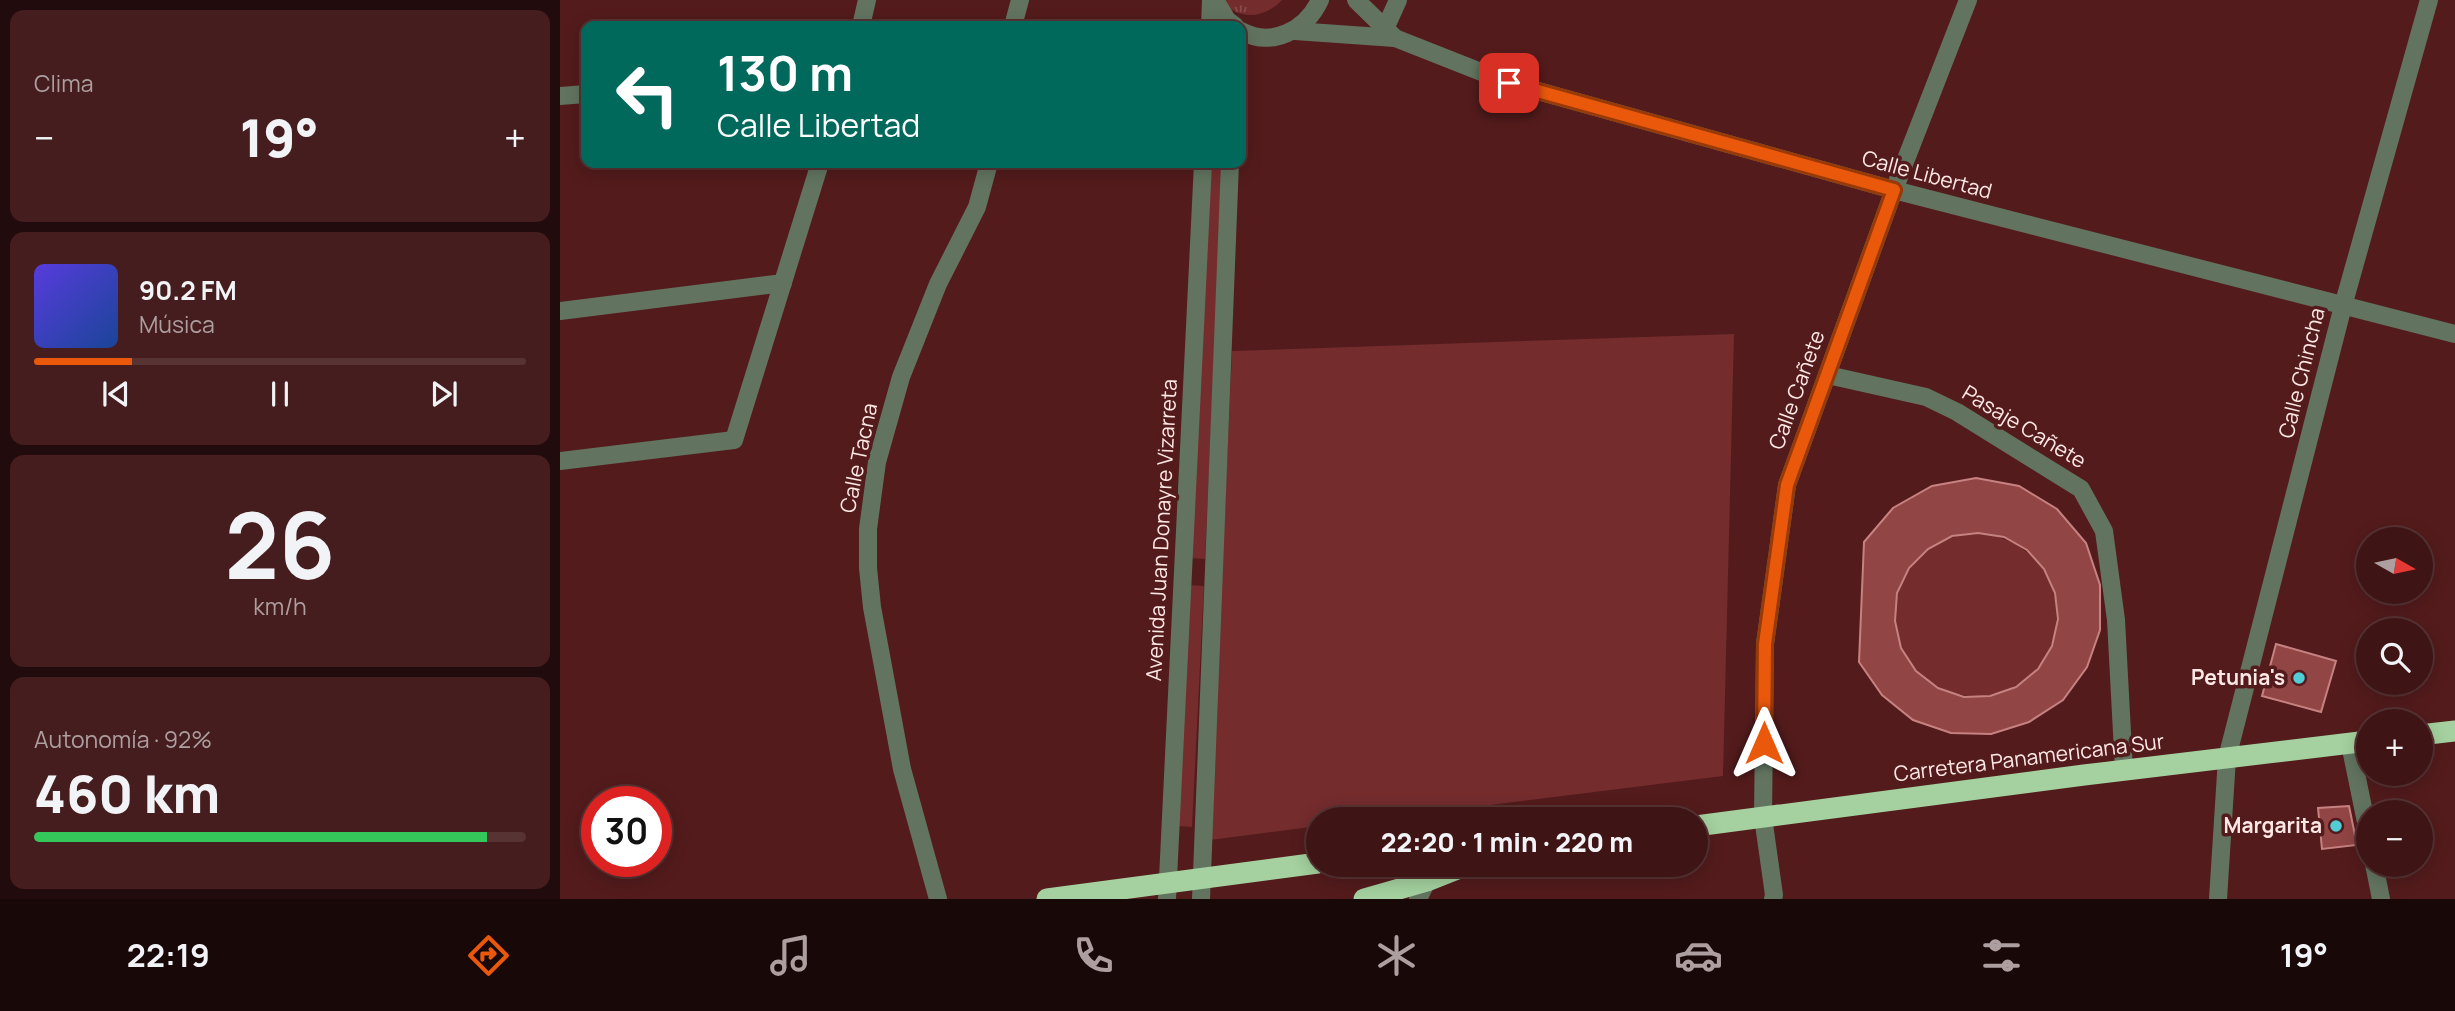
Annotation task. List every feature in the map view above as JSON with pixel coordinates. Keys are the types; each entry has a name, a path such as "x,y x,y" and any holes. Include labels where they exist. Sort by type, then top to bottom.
{"highway":[{"path":"2433,733 2455,730"},
{"name":"Carretera Panamericana Sur","path":"1708,824 2124,770 2356,743"},
{"path":"1047,899 1202,889 1306,866"},
{"path":"1364,899 1425,881"}],"street":[{"path":"862,21 867,0"},
{"path":"1014,21 1020,0"},
{"path":"1211,21 1213,0"},
{"path":"1213,0 1228,21"},
{"path":"1246,44 1252,40 1295,31 1310,19 1320,0"},
{"path":"1356,0 1390,34"},
{"path":"1390,34 1398,0"},
{"name":"Calle Cañete","path":"1773,899 1763,817 1765,644 1787,485 1894,190 1968,0"},
{"name":"Calle Chincha","path":"2218,899 2227,758 2343,306 2429,0"},
{"path":"1295,31 1390,34"},
{"path":"1246,33 1264,38"},
{"name":"Calle Libertad","path":"1390,34 1509,83 1894,190 2455,334"},
{"path":"560,96 581,94"},
{"path":"560,461 734,440 818,168"},
{"name":"Calle Tacna","path":"938,899 902,769 872,607 868,529 877,462 901,377 938,284 977,207 988,168"},
{"name":"Avenida Juan Donayre Vizarreta","path":"1168,890 1203,168"},
{"path":"1202,889 1212,568 1230,168"},
{"path":"560,311 783,283"},
{"name":"Pasaje Cañete","path":"1828,375 1926,397 1957,412 2081,489 2104,531 2116,620 2124,770"},
{"path":"1183,564 1212,568"},
{"path":"2377,877 2381,899"}],"green space":[{"path":"1220,0 1282,0 1267,11 1251,15 1235,12"},
{"path":"1208,168 1223,168 1205,559 1191,558"},
{"path":"1734,334 1723,776 1474,807 1306,807 1306,828 1210,840 1232,351"},
{"path":"1976,534 2007,540 2034,557 2051,584 2057,615 2051,646 2034,673 2007,690 1976,696 1945,690 1918,673 1901,646 1895,615 1901,584 1918,557 1945,540"},
{"path":"1188,585 1204,586 1192,827 1177,826"}],"building":[{"path":"1976,478 2019,486 2057,509 2086,543 2100,585 2100,630 2087,667 2063,700 2029,722 1991,734 1951,733 1913,720 1882,695 1859,662 1864,542 1893,508 1932,486","holes":["1978,533 2004,537 2027,550 2044,569 2055,593 2058,619 2052,646 2038,669 2016,687 1990,696 1964,697 1938,688 1916,671 1901,648 1895,621 1897,593 1909,568 1928,549 1952,536"]},
{"name":"Petunia's","path":"2276,644 2336,661 2321,712 2262,696"},
{"name":"Margarita","path":"2349,806 2356,845 2322,849 2318,808"}],"place":[{"name":"Petunia's","path":"2299,678"},
{"name":"Margarita","path":"2336,826"}],"route":[{"path":"1509,83 1894,190 1787,485 1765,644 1764,743"}]}
